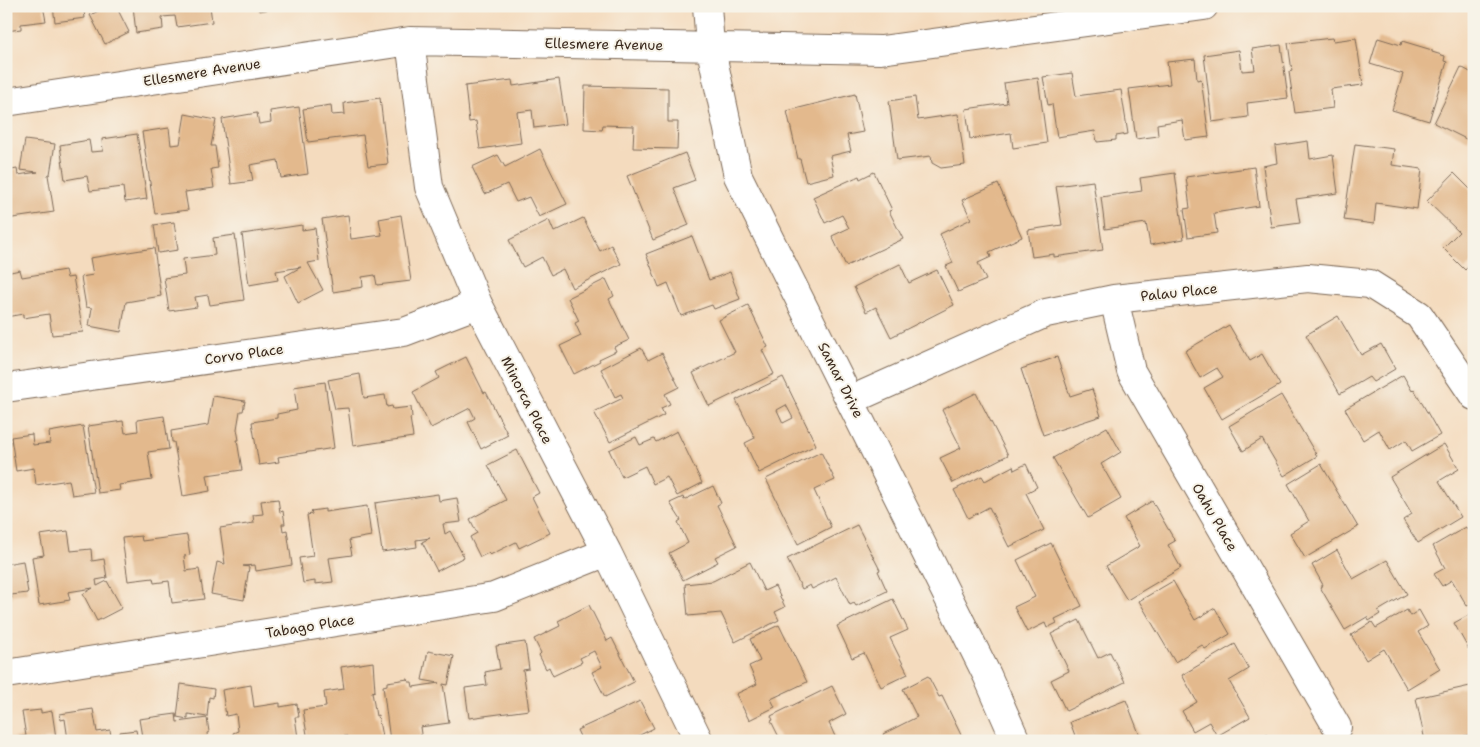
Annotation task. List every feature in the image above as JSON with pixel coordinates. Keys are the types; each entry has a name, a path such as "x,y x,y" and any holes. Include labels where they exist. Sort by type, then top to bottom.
{"street":[{"name":"Samar Drive","path":"708,6 710,45 738,176 987,675 1016,741"},
{"name":"Ellesmere Avenue","path":"6,102 410,41 710,45 881,50 1204,6"},
{"name":"Minorca Place","path":"410,41 429,187 478,304 607,552 699,741"},
{"name":"Palau Place","path":"851,400 1046,313 1114,299 1308,278 1370,284 1419,315 1474,396"},
{"name":"Oahu Place","path":"1114,299 1131,371 1337,727"},
{"name":"Corvo Place","path":"6,388 404,332 478,304"},
{"name":"Tabago Place","path":"6,674 494,597 607,552"}],"building":[{"path":"6,6 43,6 46,21 21,24 21,29 6,31"},
{"path":"53,6 116,6 129,32 105,44 90,15 105,8 84,11 85,18 55,22"},
{"path":"133,6 210,6 212,22 177,27 175,16 162,17 163,29 136,33"},
{"path":"259,6 282,6 282,7 259,11"},
{"path":"1332,38 1333,41 1356,38 1363,85 1331,89 1333,108 1295,113 1289,72 1292,71 1288,43"},
{"path":"1378,38 1401,45 1402,41 1445,56 1444,61 1447,62 1429,121 1392,110 1403,74 1370,64"},
{"path":"1281,45 1288,98 1247,103 1248,117 1212,122 1204,55 1239,50 1242,71 1255,70 1252,49"},
{"path":"1195,59 1197,80 1201,79 1209,137 1185,140 1182,120 1157,124 1158,136 1136,139 1129,89 1170,84 1167,62"},
{"path":"1461,67 1474,74 1474,128 1468,140 1434,123"},
{"path":"1072,73 1076,96 1121,90 1128,134 1116,136 1116,140 1097,142 1095,131 1057,137 1052,104 1048,105 1043,77"},
{"path":"1038,78 1047,143 1013,148 1011,133 970,139 966,109 1007,103 1004,83"},
{"path":"559,79 566,124 534,128 532,110 517,112 521,143 480,149 476,121 469,122 465,86 512,80 513,86"},
{"path":"585,86 668,88 668,122 678,122 677,149 633,148 634,126 603,125 602,130 584,129"},
{"path":"855,94 863,132 847,135 851,151 830,156 834,175 806,182 800,159 798,159 787,111"},
{"path":"915,97 918,120 958,114 965,165 941,168 932,163 931,156 897,160 889,101"},
{"path":"380,98 388,164 368,166 363,135 308,142 303,109 331,105 332,115 345,114 344,103"},
{"path":"299,107 308,174 281,178 278,160 250,165 253,181 231,184 222,119 257,113 259,124 271,122 270,111"},
{"path":"185,114 216,120 211,146 215,146 218,168 211,169 214,188 185,192 188,210 155,214 142,132 169,128 171,145 180,144"},
{"path":"137,134 147,199 125,202 123,187 90,191 87,176 65,180 60,145 89,140 91,152 103,151 102,139"},
{"path":"25,140 55,144 50,174 48,175 54,212 6,219 6,171 17,169 18,175 38,172 20,170"},
{"path":"1308,141 1310,159 1333,155 1338,193 1296,199 1300,223 1271,227 1263,166 1277,163 1275,146"},
{"path":"1355,144 1394,149 1392,165 1422,169 1417,209 1376,203 1374,224 1344,220"},
{"path":"540,149 567,204 539,217 529,197 516,202 507,184 485,194 472,167 498,155 505,167"},
{"path":"685,153 695,180 674,188 689,225 653,240 627,176"},
{"path":"1254,167 1259,206 1214,213 1217,233 1188,237 1184,209 1190,208 1186,177"},
{"path":"874,172 892,210 889,211 903,239 846,266 832,236 849,228 842,215 825,223 813,197 859,176 860,179"},
{"path":"1175,173 1184,239 1150,245 1146,223 1105,229 1101,197 1142,191 1140,178"},
{"path":"1454,173 1474,193 1474,261 1465,270 1443,248 1459,232 1427,201"},
{"path":"1093,181 1103,250 1054,257 1054,254 1032,257 1028,230 1062,225 1056,186"},
{"path":"998,184 1022,237 989,252 991,257 978,263 986,280 958,292 946,266 953,263 940,234 971,219 962,200"},
{"path":"348,215 351,239 382,235 379,219 401,215 411,281 377,285 375,275 362,277 363,287 333,292 322,219"},
{"path":"583,218 600,251 611,245 621,264 572,288 563,269 551,275 542,257 523,267 509,240 549,220 554,232"},
{"path":"174,222 178,250 158,253 154,225"},
{"path":"302,225 302,230 315,228 319,261 308,263 323,290 298,303 285,276 301,267 276,271 278,280 249,285 242,234"},
{"path":"235,235 244,300 210,305 208,295 195,297 197,307 169,311 164,278 185,275 183,259 215,255 213,238"},
{"path":"692,236 709,280 730,272 740,299 714,309 712,305 681,316 668,283 659,287 646,254"},
{"path":"154,248 161,296 126,302 121,332 89,326 92,308 86,307 81,277 93,275 90,258"},
{"path":"900,264 909,283 937,270 954,305 891,337 876,307 866,312 854,287"},
{"path":"20,270 22,277 65,270 67,278 73,277 83,332 52,335 49,314 23,318 23,314 6,317 6,273"},
{"path":"606,279 614,296 609,299 629,340 614,347 616,351 599,359 600,361 574,374 560,346 581,336 575,323 579,321 568,298"},
{"path":"748,305 768,347 762,350 774,374 709,406 693,373 735,352 719,320"},
{"path":"1338,316 1361,355 1381,344 1395,369 1373,382 1369,377 1340,394 1306,335"},
{"path":"1229,325 1250,361 1262,354 1280,385 1222,419 1204,388 1223,377 1217,368 1200,378 1185,351"},
{"path":"641,348 648,360 662,353 679,387 665,394 670,404 661,408 664,415 610,442 594,412 623,398 621,394 615,397 601,369"},
{"path":"466,357 508,435 481,449 468,422 475,418 470,408 431,428 413,392 439,378 436,372"},
{"path":"1057,357 1070,396 1092,389 1101,416 1043,435 1021,369"},
{"path":"360,374 364,398 385,395 387,407 392,406 393,409 411,407 412,417 410,418 413,437 353,446 348,408 335,409 328,380"},
{"path":"1403,375 1412,391 1414,389 1440,435 1412,451 1406,440 1390,450 1379,430 1363,440 1345,409"},
{"path":"783,377 816,445 759,473 745,443 755,438 736,400","holes":["786,405 793,418 783,423 777,410"]},
{"path":"325,382 334,448 278,457 279,462 259,465 252,422 277,418 277,414 297,410 294,387"},
{"path":"976,393 1008,455 953,483 940,458 961,448 942,410"},
{"path":"1281,395 1317,456 1284,476 1262,439 1243,451 1229,426"},
{"path":"213,396 245,401 243,411 240,411 237,429 242,470 207,475 210,491 183,496 171,431 208,425"},
{"path":"164,416 169,449 148,452 152,480 119,485 120,490 98,493 88,426 123,421 125,433 138,431 137,420"},
{"path":"83,426 94,492 72,495 69,480 36,485 34,468 16,471 11,437 32,434 33,445 50,443 49,432"},
{"path":"1107,427 1121,452 1101,464 1121,499 1088,518 1053,458"},
{"path":"677,431 702,483 677,496 667,477 653,484 645,466 622,477 609,450 636,437 640,445 654,439 656,442"},
{"path":"1444,444 1459,469 1439,481 1461,517 1418,543 1403,520 1412,514 1390,477"},
{"path":"517,450 539,493 532,497 550,533 519,548 516,542 490,555 488,553 480,557 470,537 477,533 470,519 506,500 488,465"},
{"path":"821,452 835,480 814,490 831,527 798,544 766,479"},
{"path":"1026,464 1037,487 1026,493 1044,530 1009,547 989,507 968,518 954,490 982,476 985,481 1013,466 1014,470"},
{"path":"1321,464 1358,527 1305,558 1290,533 1309,521 1288,484"},
{"path":"713,486 721,503 717,505 737,546 715,557 718,562 683,580 669,553 688,543 678,522 681,520 670,503 683,497 684,500"},
{"path":"438,494 439,501 457,498 461,522 443,524 445,534 450,531 464,557 437,571 422,542 430,538 416,540 417,547 382,552 375,503"},
{"path":"278,499 280,512 283,511 285,524 282,524 283,531 287,530 292,565 256,571 255,565 243,566 249,567 244,600 211,594 217,562 225,564 220,528 254,523 253,515 263,514 261,501"},
{"path":"1152,501 1175,541 1168,545 1181,568 1127,600 1106,566 1140,546 1124,518"},
{"path":"367,506 371,536 349,540 352,555 329,558 333,582 315,584 315,581 303,583 299,558 313,556 307,515 312,514 311,511 325,509 325,512"},
{"path":"857,525 880,570 878,571 887,591 856,606 854,603 850,605 836,577 812,589 810,585 802,589 787,559"},
{"path":"1466,527 1474,540 1474,602 1467,606 1452,580 1442,586 1434,574 1445,568 1433,546"},
{"path":"68,531 71,551 91,549 92,561 104,559 107,578 96,580 97,586 107,581 122,608 97,621 83,594 93,588 68,592 70,600 39,605 32,557 44,555 40,535"},
{"path":"187,535 190,555 184,556 186,571 199,569 204,599 172,603 169,581 154,583 153,578 128,581 122,538 141,536 142,541"},
{"path":"1051,543 1082,606 1055,619 1057,623 1047,628 1045,623 1027,632 1014,607 1035,597 1017,560"},
{"path":"1337,550 1353,579 1387,560 1407,594 1378,611 1380,614 1369,621 1367,617 1345,630 1320,587 1323,585 1312,565"},
{"path":"23,561 28,593 11,595 12,598 6,599 6,564"},
{"path":"750,562 764,591 775,586 785,607 775,612 779,620 735,642 721,613 688,616 685,584 713,581"},
{"path":"1173,581 1195,620 1215,608 1230,634 1205,649 1202,645 1175,662 1139,601"},
{"path":"893,599 908,630 890,638 908,674 881,687 864,653 852,658 837,626"},
{"path":"589,605 607,641 612,638 634,682 605,697 592,672 602,667 594,651 580,658 582,662 553,676 549,667 546,669 534,639 560,626 558,621"},
{"path":"1407,610 1410,616 1419,610 1428,626 1418,632 1440,669 1407,689 1384,649 1366,660 1351,635 1372,622 1376,628"},
{"path":"1474,612 1474,647 1469,650 1454,623"},
{"path":"1079,620 1098,658 1110,652 1125,682 1066,711 1051,680 1069,671 1051,634"},
{"path":"779,625 807,682 771,699 775,707 749,720 736,694 757,684 749,666 760,661 750,639"},
{"path":"525,642 529,669 523,670 529,710 469,718 465,688 487,685 485,672 500,669 496,646"},
{"path":"1235,644 1249,669 1229,681 1250,717 1217,736 1209,722 1193,731 1182,711 1197,702 1182,675"},
{"path":"428,651 454,656 448,685 443,684 449,723 420,727 422,741 390,741 383,686 387,685 387,682 408,679 409,682 412,682 413,687 439,683 422,680"},
{"path":"373,662 375,691 372,692 382,737 348,741 347,736 340,737 340,741 308,741 303,710 326,707 324,692 344,689 341,667"},
{"path":"928,676 939,697 942,696 962,737 955,741 886,741 883,734 917,717 903,689"},
{"path":"181,684 214,689 213,698 209,697 207,717 188,714 188,719 177,717"},
{"path":"251,685 254,707 280,703 280,707 297,704 299,717 295,717 300,741 234,741 233,733 238,731 236,714 226,716 222,690"},
{"path":"832,686 846,714 829,723 837,741 781,741 771,721 773,720 771,716"},
{"path":"1470,686 1474,702 1474,734 1464,736 1465,741 1425,741 1416,698"},
{"path":"1126,700 1142,741 1077,741 1070,722"},
{"path":"640,701 654,728 634,738 635,741 582,741 577,730"},
{"path":"93,709 97,732 110,730 111,736 120,735 120,732 136,730 138,741 81,741 81,738 68,740 65,719 61,720 60,714"},
{"path":"41,710 41,713 52,711 56,738 44,739 44,741 6,741 6,739 26,736 22,712"},
{"path":"176,714 177,722 207,718 208,741 145,741 145,736 142,737 139,719"},
{"path":"1267,734 1269,741 1245,741 1245,740"}]}
